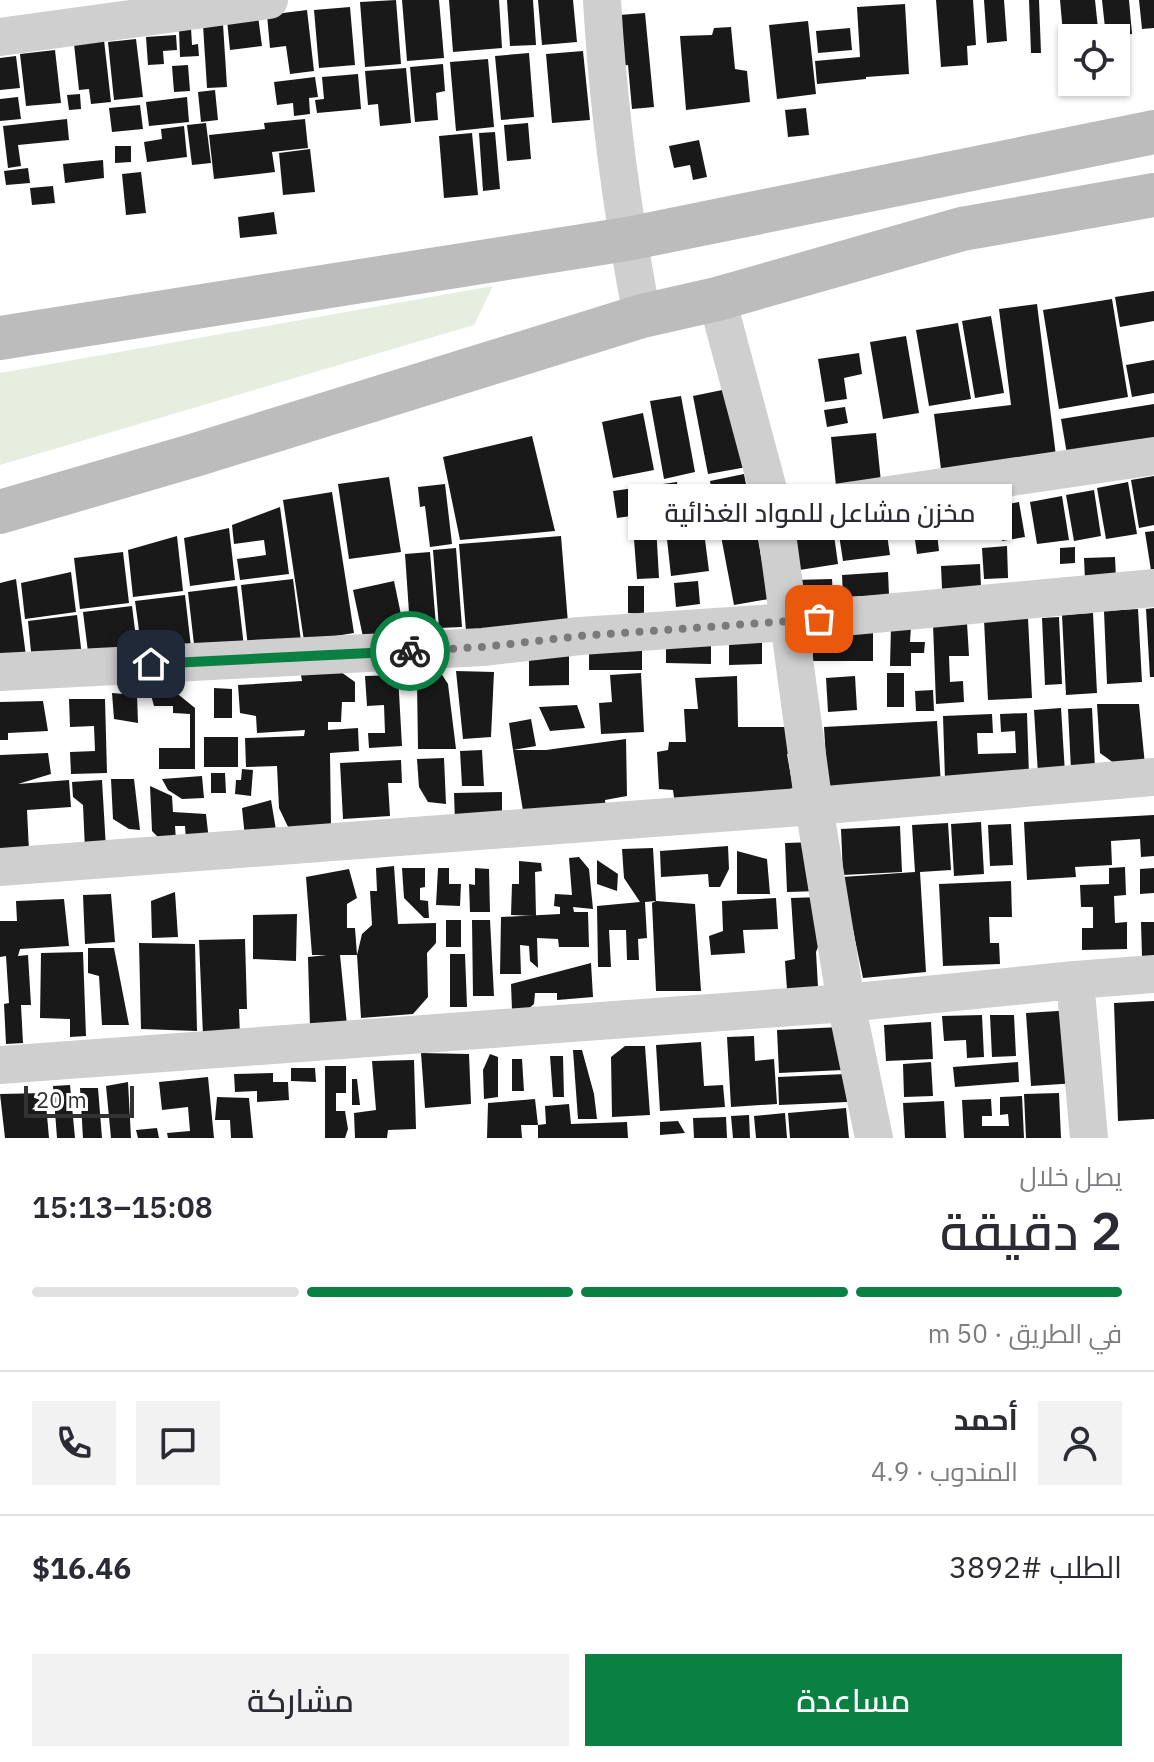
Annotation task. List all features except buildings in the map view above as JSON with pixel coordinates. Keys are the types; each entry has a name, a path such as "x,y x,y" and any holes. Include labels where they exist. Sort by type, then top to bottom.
{"main road":[{"path":"0,338 627,239 1154,132"},
{"path":"0,512 195,455 642,316 717,299 962,229 1154,195"}],"street":[{"path":"0,37 269,0"},
{"path":"602,0 627,239 642,316"},
{"path":"717,299 774,512 814,806 846,1003 874,1138"},
{"path":"774,512 1154,456"},
{"path":"0,672 483,647 580,636 789,622 1154,588"},
{"path":"0,867 814,806 1154,777"},
{"path":"0,1065 846,1003 1154,974"},
{"path":"1075,980 1089,1138"}],"green space":[{"path":"493,286 474,325 0,465 0,373"}],"way so far":[{"path":"410,651 819,619"}],"place":[{"name":"مخزن مشاعل للمواد الغذائية","path":"819,619"}],"route":[{"path":"151,664 410,651"}]}
